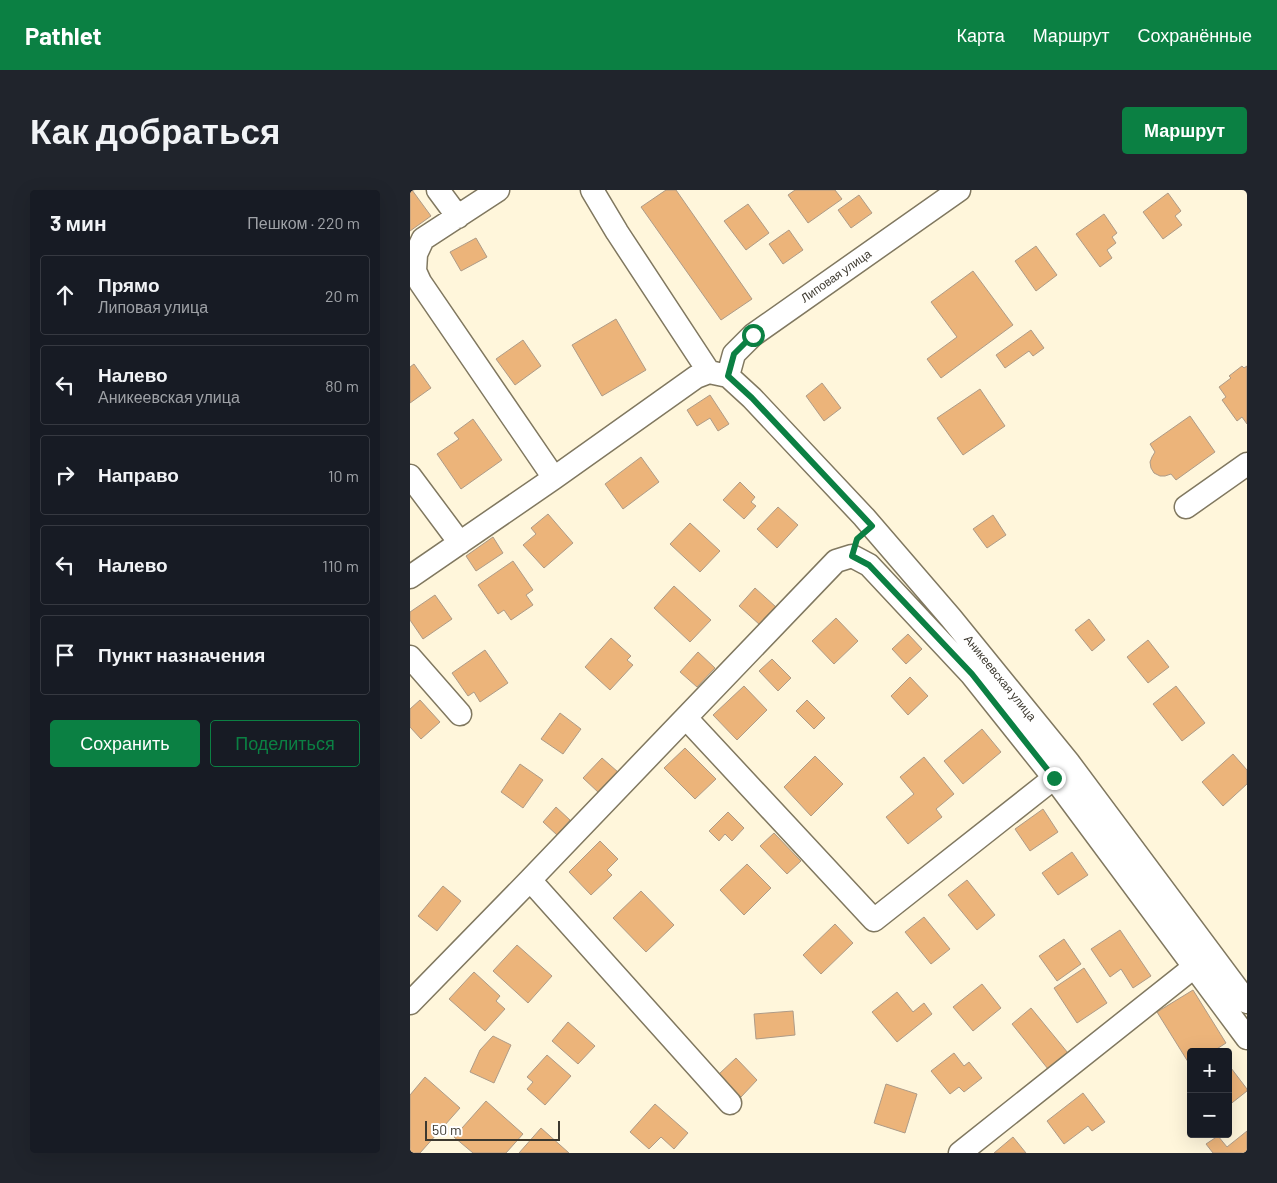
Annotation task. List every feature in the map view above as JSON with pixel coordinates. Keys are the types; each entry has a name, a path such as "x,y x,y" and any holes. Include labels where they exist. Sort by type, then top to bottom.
{"street":[{"path":"438,190 458,217"},
{"path":"498,190 423,239 416,254 415,271 420,282 554,478"},
{"name":"Аникеевская улица","path":"592,190 617,232 719,374 752,398 872,526 951,618 1069,763 1247,1002"},
{"name":"Липовая улица","path":"719,374 734,354 753,335 959,190"},
{"path":"410,577 696,377 719,374"},
{"path":"1186,507 1247,464"},
{"path":"410,476 460,543"},
{"path":"852,556 857,539 872,526"},
{"path":"410,1003 836,561 852,556 869,565 972,674 1054,778 1247,1038"},
{"path":"410,657 460,714"},
{"path":"686,718 874,920 1054,778"},
{"path":"530,880 730,1103"},
{"path":"960,1153 1194,966"}],"building":[{"path":"410,190 412,190 431,216 410,231"},
{"path":"666,190 676,190 752,299 721,320 641,207"},
{"path":"795,190 835,190 842,199 808,223 788,195"},
{"path":"1168,193 1181,211 1175,216 1182,225 1163,239 1143,212"},
{"path":"859,195 872,213 851,228 838,210"},
{"path":"748,204 769,233 746,250 724,221"},
{"path":"1104,214 1117,233 1112,237 1116,243 1107,250 1112,258 1100,267 1076,234"},
{"path":"789,230 803,250 783,264 769,244"},
{"path":"476,238 487,257 461,271 450,252"},
{"path":"1036,246 1057,275 1036,291 1015,261"},
{"path":"973,271 1013,325 941,378 927,359 957,337 931,302"},
{"path":"616,319 646,370 602,396 572,345"},
{"path":"1031,330 1044,348 1033,356 1029,351 1005,368 996,355"},
{"path":"523,340 541,366 515,385 496,359"},
{"path":"414,364 431,388 410,403 410,367"},
{"path":"1242,366 1244,368 1247,366 1247,424 1242,417 1237,421 1222,400 1226,397 1219,387"},
{"path":"822,383 841,408 824,421 806,396"},
{"path":"980,389 1005,426 963,455 937,418"},
{"path":"710,395 729,424 718,431 710,418 697,426 687,410"},
{"path":"1190,416 1215,452 1176,480 1171,474 1160,476 1154,473 1150,462 1155,452 1150,444"},
{"path":"473,419 502,460 461,489 437,454 459,439 454,433"},
{"path":"641,457 659,482 623,509 605,484"},
{"path":"740,482 755,497 751,502 756,506 744,519 723,500"},
{"path":"778,507 798,525 777,548 757,529"},
{"path":"548,514 573,543 544,568 523,545 536,534 531,528"},
{"path":"993,515 1006,535 987,548 973,529"},
{"path":"690,523 720,551 700,572 670,544"},
{"path":"493,537 503,553 476,571 466,556"},
{"path":"513,561 533,590 526,595 533,605 511,620 504,610 498,614 478,585"},
{"path":"674,586 711,620 690,642 654,608"},
{"path":"755,588 776,607 760,625 739,606"},
{"path":"435,595 452,619 423,639 410,620 410,612"},
{"path":"836,618 858,641 834,664 812,641"},
{"path":"1089,619 1105,640 1092,651 1075,630"},
{"path":"908,634 922,649 906,664 892,649"},
{"path":"611,638 631,656 627,660 633,665 610,690 585,667"},
{"path":"1148,640 1169,667 1148,683 1127,657"},
{"path":"485,650 508,683 480,702 474,692 468,696 452,673"},
{"path":"698,652 715,668 697,687 680,672"},
{"path":"772,659 791,678 778,691 759,671"},
{"path":"910,677 928,696 908,715 891,696"},
{"path":"744,686 767,710 737,740 713,715"},
{"path":"1176,686 1205,723 1182,741 1153,704"},
{"path":"420,700 440,722 421,739 410,727 410,709"},
{"path":"807,700 825,718 814,729 796,711"},
{"path":"560,713 581,729 563,754 541,739"},
{"path":"982,729 1001,752 963,784 944,761"},
{"path":"685,748 716,779 695,799 664,768"},
{"path":"1233,754 1247,770 1247,784 1223,806 1202,782"},
{"path":"815,756 843,784 811,816 784,787"},
{"path":"924,757 954,794 936,809 942,817 908,844 886,817 914,794 900,777"},
{"path":"602,758 618,772 599,793 583,778"},
{"path":"520,764 543,780 523,808 501,792"},
{"path":"556,807 570,820 557,835 543,822"},
{"path":"1043,809 1058,832 1030,851 1015,829"},
{"path":"728,812 744,828 732,841 725,834 719,841 709,831"},
{"path":"774,833 801,861 787,874 760,846"},
{"path":"600,841 618,859 607,870 612,875 591,895 569,872"},
{"path":"1072,852 1088,875 1058,895 1042,873"},
{"path":"747,864 771,888 744,915 720,890"},
{"path":"967,880 995,915 977,930 948,895"},
{"path":"443,886 461,901 437,931 418,916"},
{"path":"641,891 674,925 646,952 613,918"},
{"path":"924,917 950,949 931,964 905,932"},
{"path":"835,924 853,943 821,974 803,955"},
{"path":"1120,930 1151,976 1133,988 1121,969 1110,977 1091,949"},
{"path":"1064,939 1081,964 1057,981 1039,956"},
{"path":"517,945 552,976 528,1003 493,971"},
{"path":"1084,968 1107,1003 1077,1023 1054,988"},
{"path":"474,972 500,996 496,1001 505,1009 485,1031 449,999"},
{"path":"982,984 1001,1008 973,1031 953,1007"},
{"path":"1193,990 1226,1043 1218,1048 1187,1048 1187,1060 1157,1012"},
{"path":"897,992 913,1012 924,1003 932,1014 897,1042 872,1012"},
{"path":"1031,1008 1068,1053 1048,1069 1012,1024"},
{"path":"793,1011 795,1035 756,1039 754,1014"},
{"path":"568,1022 595,1046 578,1064 552,1041"},
{"path":"493,1036 511,1045 494,1083 470,1072 480,1050"},
{"path":"954,1053 964,1066 969,1062 982,1078 964,1092 959,1087 950,1094 931,1071"},
{"path":"547,1055 571,1076 545,1105 527,1089 533,1082 527,1077"},
{"path":"736,1058 757,1080 741,1097 719,1074"},
{"path":"1232,1069 1247,1089 1232,1103"},
{"path":"425,1077 460,1108 420,1153 410,1153 410,1095"},
{"path":"886,1084 917,1094 905,1133 874,1123"},
{"path":"1083,1093 1105,1122 1092,1131 1088,1126 1064,1144 1047,1121"},
{"path":"486,1101 523,1134 506,1153 473,1153 454,1137"},
{"path":"655,1104 688,1133 674,1149 661,1137 649,1149 630,1132"},
{"path":"541,1128 569,1153 519,1153"},
{"path":"1247,1131 1247,1153 1213,1153 1206,1144 1215,1138 1220,1138 1227,1147"},
{"path":"1013,1137 1026,1153 994,1153"}],"route":[{"path":"753,335 734,354 728,376 752,398 872,526 857,539 852,556 869,565 972,674 1054,778"}]}
